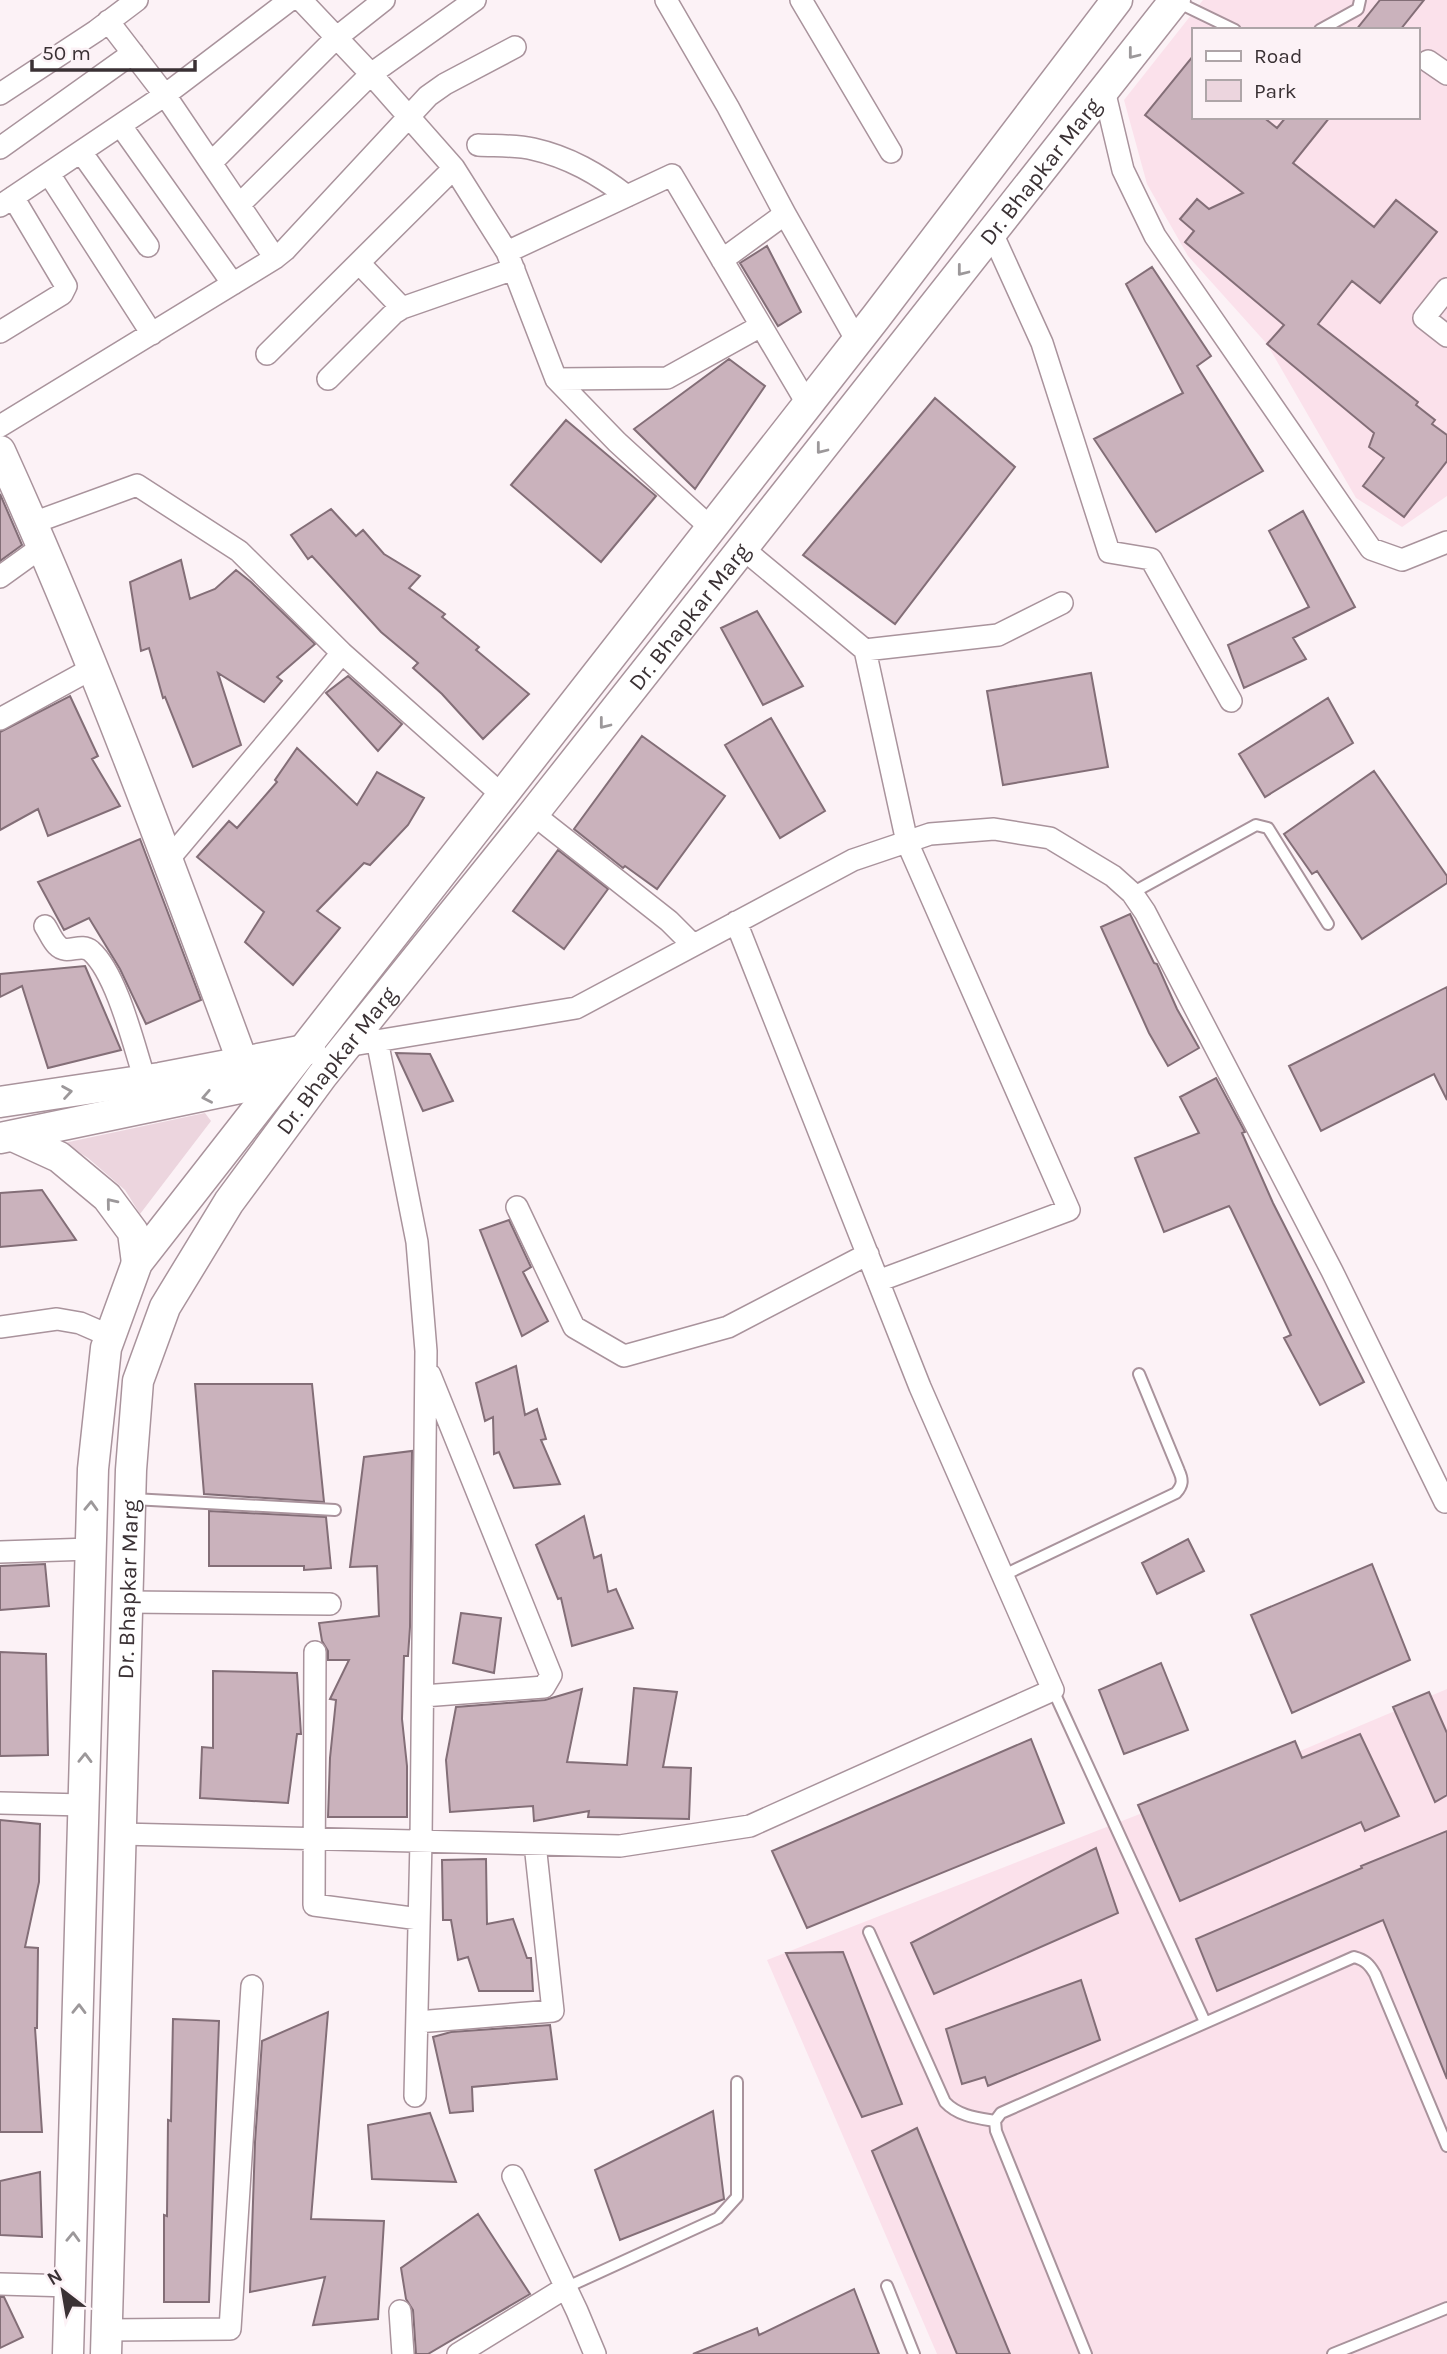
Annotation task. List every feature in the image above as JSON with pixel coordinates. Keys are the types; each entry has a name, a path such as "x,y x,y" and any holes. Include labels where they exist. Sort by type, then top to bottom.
{"main road":[{"name":"Dr. Bhapkar Marg","path":"68,2354 93,1469 106,1348 137,1264 808,405 1117,0"},
{"name":"Dr. Bhapkar Marg","path":"106,2342 130,1499 138,1381 165,1307 229,1202 322,1076 533,814 1175,1"},
{"path":"0,451 93,668 168,860 246,1075"},
{"path":"7,1137 246,1075 305,1050 346,1046"},
{"path":"0,1102 145,1080 246,1075 281,1079 322,1076"},
{"path":"7,1137 59,1157 107,1196 133,1232 137,1264"},
{"path":"87,1691 124,1692"}],"street":[{"path":"0,94 137,0"},
{"path":"0,332 62,294 66,286 7,201 165,95 290,0"},
{"path":"300,0 454,167 510,260 556,379 617,442 712,528"},
{"path":"211,163 336,38 384,0"},
{"path":"240,204 371,74 475,0"},
{"path":"666,0 857,341"},
{"path":"801,0 891,152"},
{"path":"108,21 165,95 275,258"},
{"path":"0,426 275,258 428,96 445,84 515,47"},
{"path":"0,148 133,52"},
{"path":"1428,61 1447,74"},
{"path":"1104,90 1123,170 1155,236 1371,549 1402,560 1447,542"},
{"path":"121,126 233,284"},
{"path":"478,145 531,149 563,158 596,173 627,196"},
{"path":"81,152 148,246"},
{"path":"267,354 454,167"},
{"path":"48,174 152,334"},
{"path":"328,379 402,308 510,260 627,196 672,175 808,405"},
{"path":"722,260 785,214"},
{"path":"992,233 1042,343 1109,552 1151,559 1231,701"},
{"path":"359,262 402,308"},
{"path":"1447,289 1424,318 1447,336"},
{"path":"556,379 667,378 761,326"},
{"path":"0,577 38,535 137,485 239,551 342,653 502,796"},
{"path":"742,548 865,650 906,842 1069,1210 878,1281"},
{"path":"865,650 998,635 1062,603"},
{"path":"168,860 342,653"},
{"path":"0,719 93,668"},
{"path":"533,814 669,921 693,945"},
{"path":"346,1046 576,1008 853,860 906,842 930,835 994,829 1051,838 1113,876 1132,893 1145,912 1326,1259 1445,1502"},
{"path":"120,1834 620,1846 750,1826 1053,1690 920,1387 736,922"},
{"path":"45,926 57,945 68,950 88,948 103,966 122,1009 145,1080"},
{"path":"377,1040 417,1242 426,1366 421,1841 415,2096"},
{"path":"517,1207 574,1326 624,1356 728,1327 868,1254"},
{"path":"0,1326 57,1319 80,1323 110,1336"},
{"path":"422,1696 544,1687 551,1675 426,1366"},
{"path":"0,1552 90,1549"},
{"path":"127,1602 330,1604"},
{"path":"314,1653 314,1905 419,1919"},
{"path":"0,1803 84,1805"},
{"path":"417,2022 553,2011 535,1844"},
{"path":"106,2342 230,2329 252,1986"},
{"path":"513,2176 595,2354"},
{"path":"0,2284 71,2286"},
{"path":"458,2354 565,2288"},
{"path":"400,2311 402,2354"}],"lane":[{"path":"1324,28 1358,9 1360,0"},
{"path":"1175,1 1232,28"},
{"path":"1132,893 1256,825 1261,825 1268,828 1328,924"},
{"path":"1002,1576 1176,1493 1181,1488 1183,1480 1180,1471 1139,1374"},
{"path":"130,1499 335,1510"},
{"path":"1053,1690 1205,2022"},
{"path":"869,1932 945,2102 952,2110 962,2114 995,2121"},
{"path":"1086,2354 996,2131 995,2121 1001,2113 1354,1957 1370,1965 1375,1974 1447,2146"},
{"path":"565,2288 718,2218 733,2203 737,2197 737,2082"},
{"path":"887,2286 914,2354"},
{"path":"1333,2354 1447,2308"}],"shaded area":[{"path":"1203,0 1447,0 1447,496 1402,527 1356,498 1267,344 1188,256 1147,184 1124,100"},
{"path":"1447,1689 1447,2354 937,2354 767,1960 1293,1754"}],"green space":[{"path":"205,1113 211,1121 140,1214 125,1190 88,1158 64,1143"}],"building":[{"path":"1380,0 1424,0 1402,28 1358,28"},
{"path":"1192,57 1192,119 1266,119 1277,128 1284,119 1328,119 1293,163 1374,227 1396,200 1437,232 1380,303 1352,281 1318,324 1418,402 1416,405 1435,420 1432,424 1447,435 1447,461 1404,517 1363,486 1384,458 1369,447 1374,433 1267,344 1284,325 1185,242 1194,231 1180,219 1197,199 1209,209 1243,193 1145,115"},
{"path":"767,246 801,312 778,326 740,263"},
{"path":"1152,267 1211,356 1197,366 1263,471 1156,532 1094,439 1183,393 1126,284"},
{"path":"729,359 765,386 695,489 634,429"},
{"path":"935,398 1015,467 895,624 803,555"},
{"path":"566,420 656,496 601,562 511,485"},
{"path":"0,494 22,545 0,561"},
{"path":"331,509 356,536 363,530 384,554 420,576 409,588 445,614 442,617 479,647 476,650 529,694 483,739 442,694 413,668 418,663 381,632 312,556 308,559 291,535"},
{"path":"1303,511 1355,607 1293,638 1306,659 1244,688 1228,645 1309,607 1269,531"},
{"path":"181,560 190,599 215,589 236,570 315,644 277,677 282,681 264,702 218,673 241,745 193,767 165,697 163,698 149,648 141,651 130,582"},
{"path":"757,611 803,686 763,705 721,628"},
{"path":"1091,673 1108,767 1003,785 987,691"},
{"path":"348,676 402,724 378,751 326,693"},
{"path":"70,696 98,756 92,759 120,806 48,836 38,809 0,830 0,732"},
{"path":"1328,698 1353,743 1265,797 1239,754"},
{"path":"771,718 825,811 780,838 725,745"},
{"path":"642,736 725,796 657,889 625,866 623,868 574,829"},
{"path":"297,748 357,805 377,772 424,798 408,825 370,865 364,863 317,911 340,928 293,985 245,942 264,912 197,857 229,821 237,828 277,782 275,780"},
{"path":"1374,771 1447,876 1447,883 1362,939 1317,871 1312,874 1284,834"},
{"path":"140,839 201,1000 146,1024 120,969 89,918 64,930 38,882"},
{"path":"558,850 608,889 564,949 513,911"},
{"path":"1130,914 1199,1048 1168,1066 1149,1033 1101,927"},
{"path":"85,966 121,1050 48,1068 22,986 0,997 0,974"},
{"path":"1447,987 1447,1100 1434,1074 1321,1131 1289,1066"},
{"path":"396,1053 430,1054 453,1101 423,1111"},
{"path":"1216,1078 1245,1132 1242,1133 1273,1203 1364,1382 1320,1405 1284,1338 1291,1335 1229,1206 1164,1232 1135,1158 1199,1133 1180,1097"},
{"path":"42,1190 76,1240 0,1247 0,1193"},
{"path":"509,1220 531,1267 523,1272 548,1321 522,1336 480,1230"},
{"path":"516,1366 525,1415 537,1409 546,1439 541,1440 560,1484 514,1488 499,1452 494,1454 493,1417 485,1421 476,1383"},
{"path":"195,1384 312,1384 324,1502 204,1494"},
{"path":"412,1451 410,1627 408,1656 404,1656 402,1719 407,1766 407,1817 328,1817 336,1700 330,1699 349,1660 328,1660 328,1651 322,1641 319,1623 379,1616 377,1566 350,1567 364,1457"},
{"path":"209,1511 326,1517 331,1568 304,1570 304,1566 209,1566"},
{"path":"584,1516 594,1558 601,1555 608,1592 616,1589 633,1628 572,1646 561,1598 558,1599 536,1545"},
{"path":"1188,1539 1204,1571 1157,1594 1142,1563"},
{"path":"45,1564 49,1606 0,1610 0,1566"},
{"path":"1372,1564 1410,1660 1292,1713 1251,1615"},
{"path":"461,1613 501,1618 494,1673 453,1663"},
{"path":"0,1652 46,1654 48,1755 0,1756"},
{"path":"1161,1663 1188,1730 1124,1754 1099,1690"},
{"path":"213,1671 297,1673 301,1734 297,1734 288,1803 200,1798 202,1747 213,1748"},
{"path":"634,1688 677,1692 663,1767 691,1768 689,1819 588,1817 589,1811 534,1821 533,1806 450,1812 446,1760 456,1707 545,1700 582,1689 567,1762 627,1765"},
{"path":"1429,1692 1447,1733 1447,1795 1435,1802 1393,1707"},
{"path":"1360,1734 1399,1816 1365,1831 1361,1822 1180,1901 1138,1805 1295,1741 1302,1758"},
{"path":"1031,1739 1064,1823 807,1928 772,1851"},
{"path":"0,1820 40,1824 39,1882 25,1947 38,1948 35,2028 42,2132 0,2132"},
{"path":"1447,1831 1447,2079 1383,1920 1217,1991 1196,1939"},
{"path":"1096,1848 1118,1913 934,1994 911,1943"},
{"path":"486,1859 487,1924 513,1919 527,1958 531,1958 533,1991 479,1991 468,1957 458,1960 451,1920 443,1920 442,1860"},
{"path":"843,1952 902,2104 862,2117 786,1953"},
{"path":"1081,1980 1100,2040 988,2086 985,2077 962,2084 946,2029"},
{"path":"328,2012 311,2219 384,2221 378,2319 313,2325 325,2277 250,2292 255,2142 262,2041"},
{"path":"173,2019 219,2021 209,2302 164,2302 164,2215 167,2216"},
{"path":"550,2025 557,2079 472,2087 473,2111 450,2113 433,2037 451,2032"},
{"path":"713,2111 724,2199 620,2240 595,2170"},
{"path":"430,2113 456,2182 372,2179 368,2125"},
{"path":"917,2128 1010,2354 957,2354 872,2151"},
{"path":"40,2172 42,2237 0,2235 0,2181"},
{"path":"478,2214 530,2294 428,2354 416,2354 413,2310 406,2299 401,2268"},
{"path":"854,2289 879,2354 693,2354 757,2328 759,2335"},
{"path":"0,2297 4,2297 23,2337 0,2348"}]}
